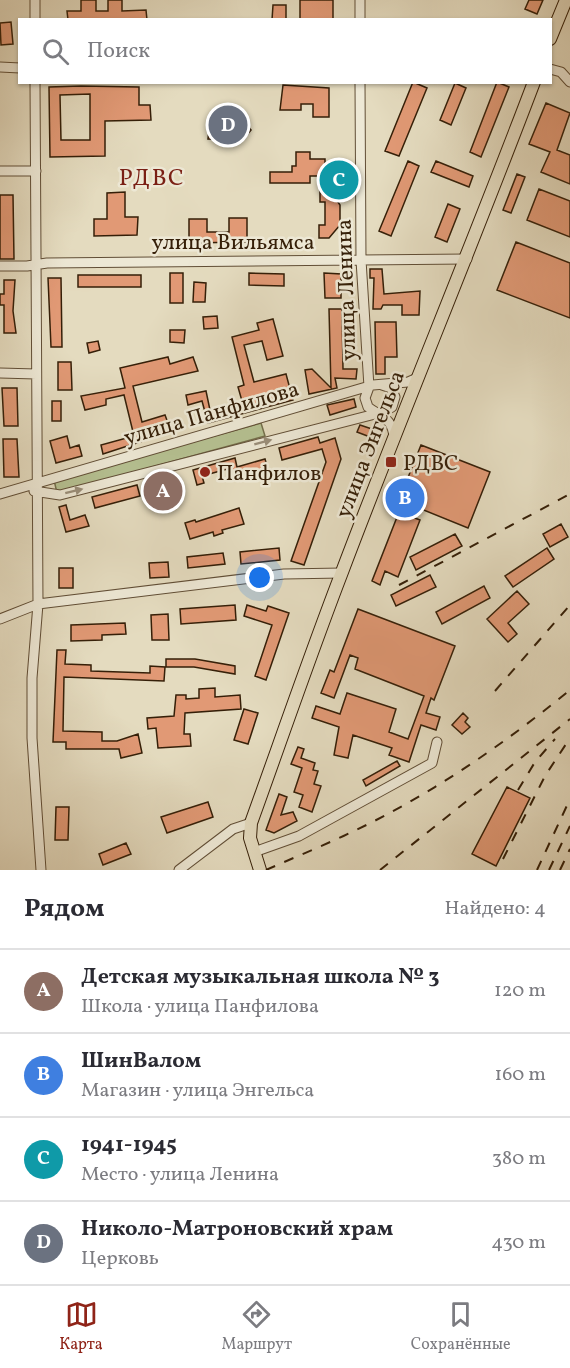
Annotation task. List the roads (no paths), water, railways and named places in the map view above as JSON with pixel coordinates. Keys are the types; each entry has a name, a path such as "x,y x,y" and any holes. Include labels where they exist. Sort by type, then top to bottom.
{"main road":[{"path":"552,34 566,0"},
{"name":"улица Энгельса","path":"251,823 342,573 417,378 467,259 533,84"},
{"path":"251,823 250,838 260,870"}],"street":[{"path":"35,0 35,18"},
{"path":"360,0 360,18"},
{"path":"0,67 18,68"},
{"path":"552,70 561,72 570,82"},
{"path":"35,84 38,604 32,678 32,738 40,870"},
{"name":"улица Ленина","path":"360,84 361,260 369,387"},
{"path":"0,171 36,171"},
{"name":"улица Вильямса","path":"0,266 247,259 467,259"},
{"path":"0,373 36,374"},
{"name":"улица Панфилова","path":"0,494 16,489 37,487 369,387 408,382 417,378"},
{"path":"380,384 390,388 395,397 392,407 381,412"},
{"path":"369,387 366,403 381,412 391,423 393,440"},
{"name":"улица Панфилова","path":"37,487 60,495 406,406"},
{"path":"0,619 38,604 274,575 342,573"},
{"path":"254,852 299,836 432,763 437,742"},
{"path":"179,870 233,829 251,823"}],"railway":[{"path":"399,585 570,494"},
{"path":"495,691 570,605"},
{"path":"266,870 354,831 411,801 493,749 570,690"},
{"path":"380,870 570,719"},
{"path":"503,859 545,776 570,738"},
{"path":"518,790 535,762 555,739"},
{"path":"537,870 570,799"},
{"path":"549,870 570,826"},
{"path":"560,870 570,849"}],"place":[{"name":"Николо-Матроновский храм","path":"228,125"},
{"name":"1941-1945","path":"339,180"},
{"name":"РДВС","path":"391,462"},
{"name":"Панфилов","path":"205,472"},
{"name":"Детская музыкальная школа № 3","path":"163,491"},
{"name":"ШинВалом","path":"405,498"}],"district":[{"name":"РДВС","path":"152,177"}]}
